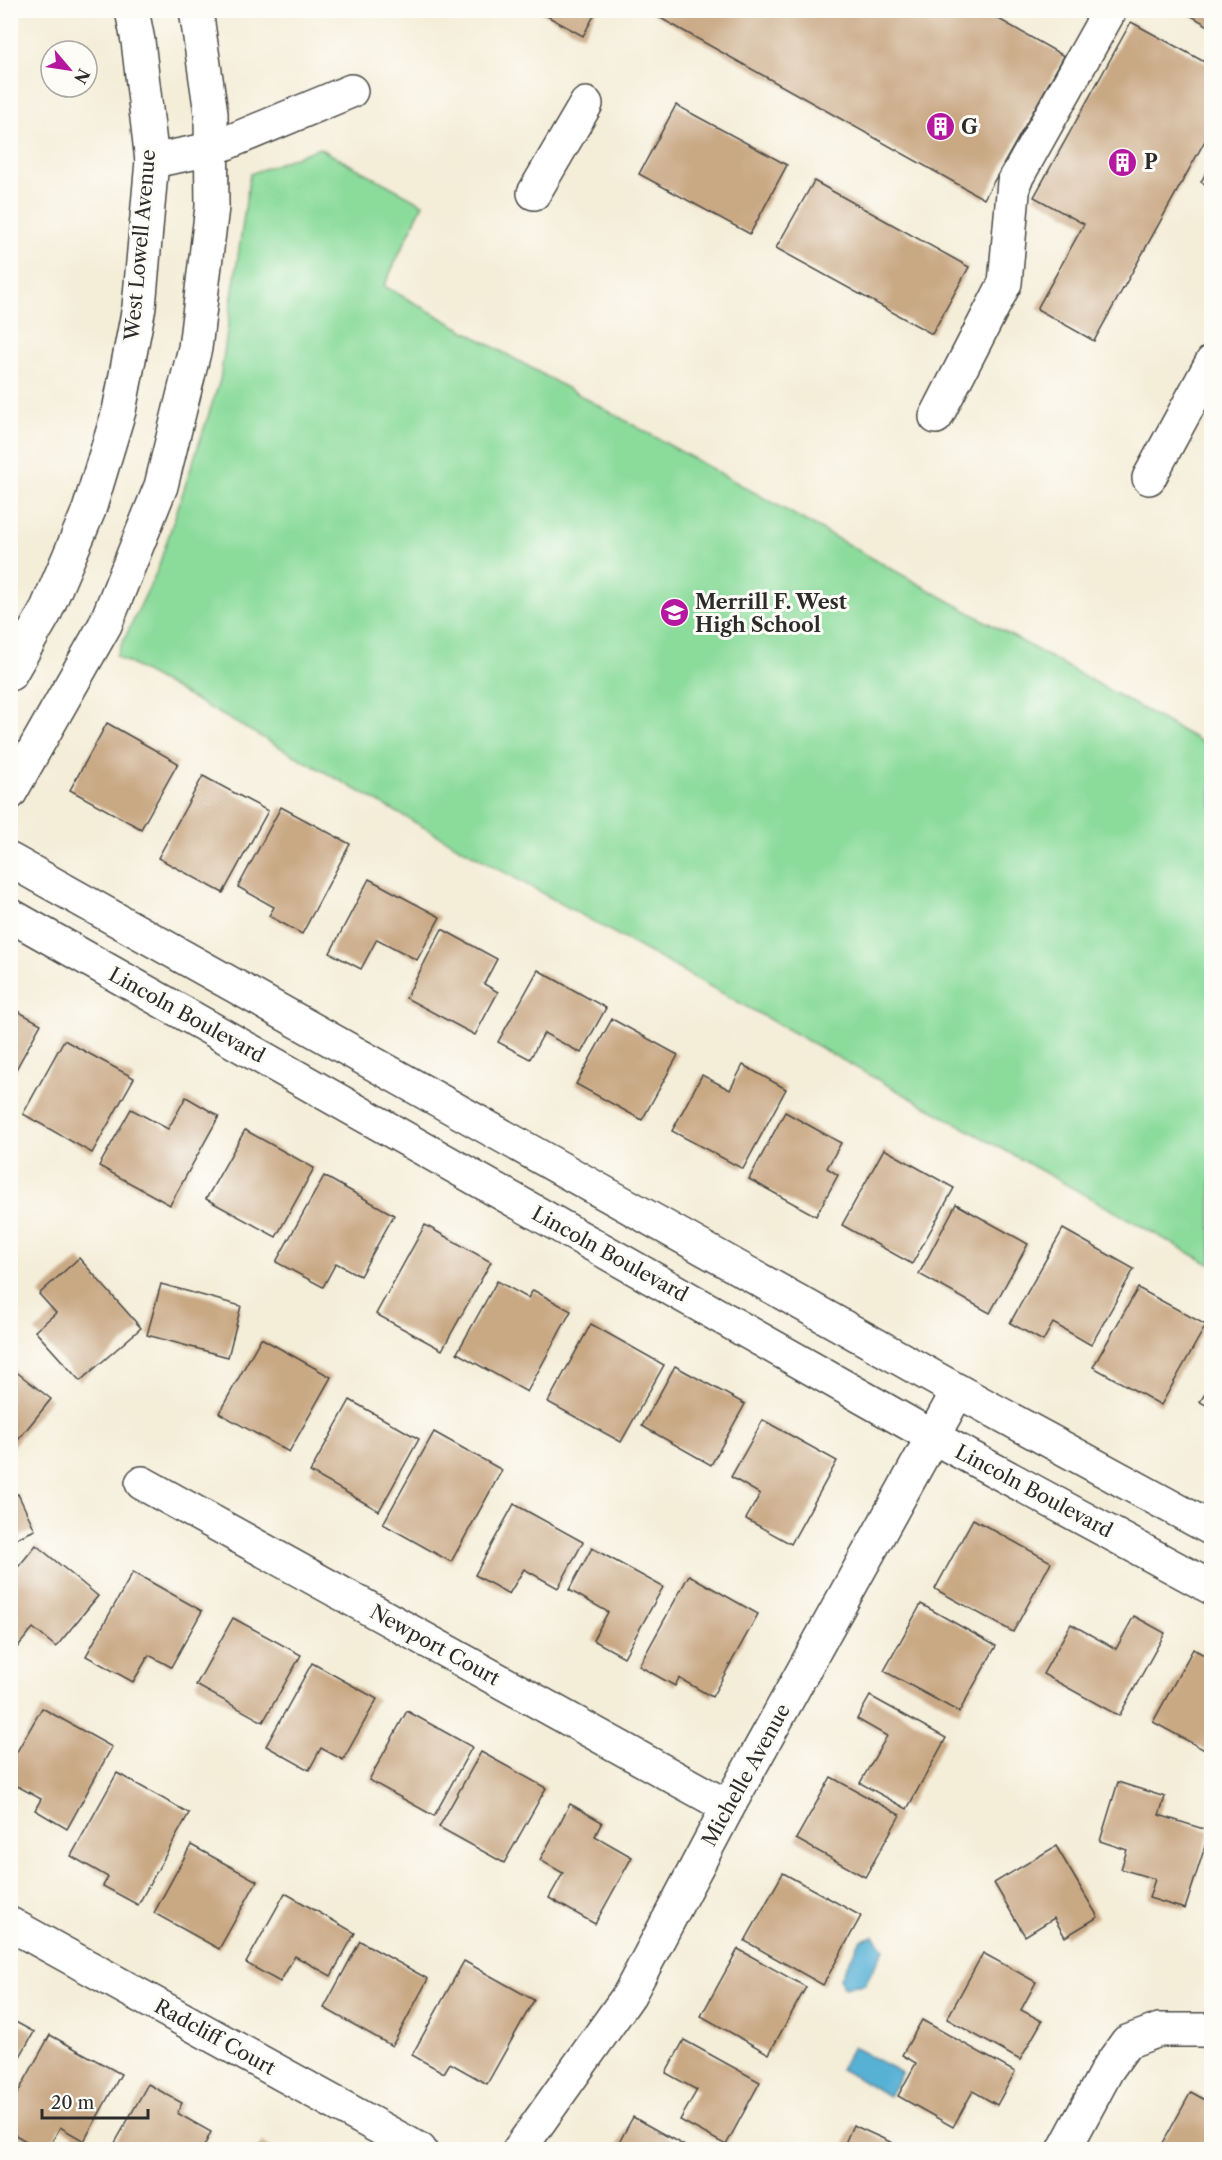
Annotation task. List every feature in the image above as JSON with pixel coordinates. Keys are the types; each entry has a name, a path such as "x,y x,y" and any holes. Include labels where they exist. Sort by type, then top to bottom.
{"street":[{"name":"West Lowell Avenue","path":"10,674 45,612 89,510 119,411 139,307 152,161 138,41 132,10"},
{"path":"10,793 105,625 161,486 195,348 212,207 211,113 196,10"},
{"path":"936,417 1005,284 1014,182 1110,10"},
{"path":"152,161 212,149 351,91"},
{"path":"534,193 586,104"},
{"path":"1149,478 1212,362"},
{"path":"10,860 958,1390 1212,1529"},
{"name":"Lincoln Boulevard","path":"10,915 933,1437 1212,1588"},
{"name":"Michelle Avenue","path":"519,2150 629,1995 728,1807 958,1390"},
{"name":"Newport Court","path":"142,1483 728,1807"},
{"name":"Radcliff Court","path":"10,1924 420,2150"},
{"path":"1064,2150 1107,2070 1127,2043 1159,2030 1205,2030 1212,2033"}],"green space":[{"path":"319,148 423,204 384,286 1211,747 1211,1265 116,656 157,571 220,380 250,174"}],"water":[{"path":"874,1936 884,1949 865,1984 844,1987 840,1978 861,1940"},
{"path":"853,2047 902,2073 889,2096 840,2069"}],"building":[{"path":"536,10 597,10 583,36"},
{"name":"G","path":"646,10 983,10 1064,56 984,199"},
{"path":"1181,10 1212,10 1212,28"},
{"name":"P","path":"1131,22 1212,66 1212,128 1094,341 1037,309 1084,224 1034,197"},
{"path":"676,105 787,165 750,234 639,174"},
{"path":"1212,162 1212,188 1201,182"},
{"path":"814,181 969,267 932,334 776,248"},
{"path":"107,723 178,763 141,829 70,790"},
{"path":"203,776 268,811 223,893 158,858"},
{"path":"281,807 350,844 302,934 269,916 274,907 238,887"},
{"path":"369,879 440,917 417,960 377,939 361,969 330,953"},
{"path":"442,929 497,959 484,984 498,992 475,1035 406,998"},
{"path":"538,970 606,1008 581,1053 544,1033 530,1059 498,1042"},
{"path":"10,1007 41,1024 10,1080"},
{"path":"612,1019 678,1055 642,1120 576,1084"},
{"path":"64,1040 134,1078 92,1153 23,1114"},
{"path":"743,1065 786,1089 743,1169 672,1131 702,1075 730,1090"},
{"path":"186,1097 219,1116 170,1205 99,1166 131,1109 168,1129"},
{"path":"785,1112 841,1143 827,1168 838,1175 816,1216 749,1179"},
{"path":"245,1130 314,1168 276,1237 206,1199"},
{"path":"884,1149 954,1188 912,1264 842,1225"},
{"path":"324,1176 394,1215 360,1276 336,1263 323,1287 276,1262"},
{"path":"956,1204 1028,1244 990,1313 919,1274"},
{"path":"425,1225 491,1262 442,1350 376,1314"},
{"path":"1063,1229 1134,1269 1091,1345 1053,1323 1043,1341 1010,1323"},
{"path":"79,1258 141,1328 80,1381 35,1331 56,1313 39,1294"},
{"path":"497,1281 528,1298 533,1290 571,1311 527,1392 457,1353"},
{"path":"161,1284 241,1306 228,1357 147,1335"},
{"path":"1138,1288 1206,1325 1161,1405 1093,1367"},
{"path":"591,1324 664,1365 621,1442 548,1402"},
{"path":"261,1338 331,1377 289,1452 219,1413"},
{"path":"675,1366 745,1404 711,1465 642,1426"},
{"path":"10,1367 51,1399 10,1450"},
{"path":"1212,1382 1212,1408 1200,1402"},
{"path":"350,1400 419,1439 379,1511 310,1472"},
{"path":"763,1420 837,1461 791,1544 746,1519 760,1494 731,1477"},
{"path":"434,1432 502,1470 451,1562 383,1524"},
{"path":"18,1494 35,1530 10,1541 10,1497"},
{"path":"514,1504 583,1542 558,1588 524,1569 509,1594 475,1575"},
{"path":"973,1519 1051,1562 1013,1632 935,1589"},
{"path":"36,1545 98,1596 56,1647 33,1628 15,1650 10,1646 10,1577"},
{"path":"592,1548 663,1587 624,1657 593,1640 608,1612 569,1590"},
{"path":"133,1572 202,1611 171,1667 149,1655 133,1682 86,1656"},
{"path":"689,1575 758,1614 712,1697 679,1678 675,1686 639,1666"},
{"path":"921,1604 996,1646 959,1712 884,1671"},
{"path":"1134,1616 1165,1633 1119,1716 1043,1674 1071,1624 1116,1649"},
{"path":"233,1618 301,1655 263,1722 196,1685"},
{"path":"1193,1649 1212,1659 1212,1754 1153,1722"},
{"path":"312,1663 377,1699 343,1760 321,1748 309,1770 266,1746"},
{"path":"870,1696 946,1738 907,1809 860,1783 887,1736 857,1719"},
{"path":"42,1708 112,1747 67,1829 35,1810 41,1799 10,1782 10,1764"},
{"path":"407,1711 472,1747 434,1816 369,1780"},
{"path":"481,1752 546,1788 504,1863 439,1827"},
{"path":"117,1773 189,1813 138,1905 103,1886 108,1877 71,1856"},
{"path":"831,1777 900,1815 865,1877 796,1839"},
{"path":"1118,1782 1165,1797 1159,1815 1210,1831 1185,1909 1149,1898 1155,1879 1121,1869 1127,1850 1100,1841"},
{"path":"570,1804 602,1822 595,1836 632,1857 595,1924 549,1898 563,1873 540,1860"},
{"path":"191,1845 257,1881 219,1949 154,1913"},
{"path":"1056,1846 1098,1917 1065,1937 1054,1918 1025,1936 994,1883"},
{"path":"783,1873 861,1916 823,1985 745,1941"},
{"path":"285,1893 355,1933 331,1976 295,1956 280,1982 246,1963"},
{"path":"360,1941 428,1979 392,2046 324,2008"},
{"path":"738,1949 806,1987 769,2054 701,2016"},
{"path":"983,1953 1036,1982 1021,2010 1042,2021 1020,2060 947,2019"},
{"path":"464,1961 534,2000 487,2084 450,2063 444,2073 412,2055"},
{"path":"10,2019 34,2032 10,2074"},
{"path":"922,2020 1015,2072 997,2105 973,2091 953,2127 898,2096 916,2063 902,2055"},
{"path":"50,2035 121,2074 84,2141 60,2127 48,2150 42,2150 10,2132 10,2107"},
{"path":"684,2040 760,2082 726,2145 680,2120 697,2090 666,2073"},
{"path":"148,2084 182,2103 177,2113 211,2132 202,2150 111,2150"},
{"path":"1191,2092 1212,2104 1212,2150 1159,2150"},
{"path":"633,2117 692,2150 615,2150"},
{"path":"853,2125 908,2150 842,2150"},
{"path":"262,2142 275,2150 258,2150"}],"place":[{"name":"G","path":"940,127"},
{"name":"P","path":"1123,162"},
{"name":"Merrill F. West High School","path":"674,613"}]}
